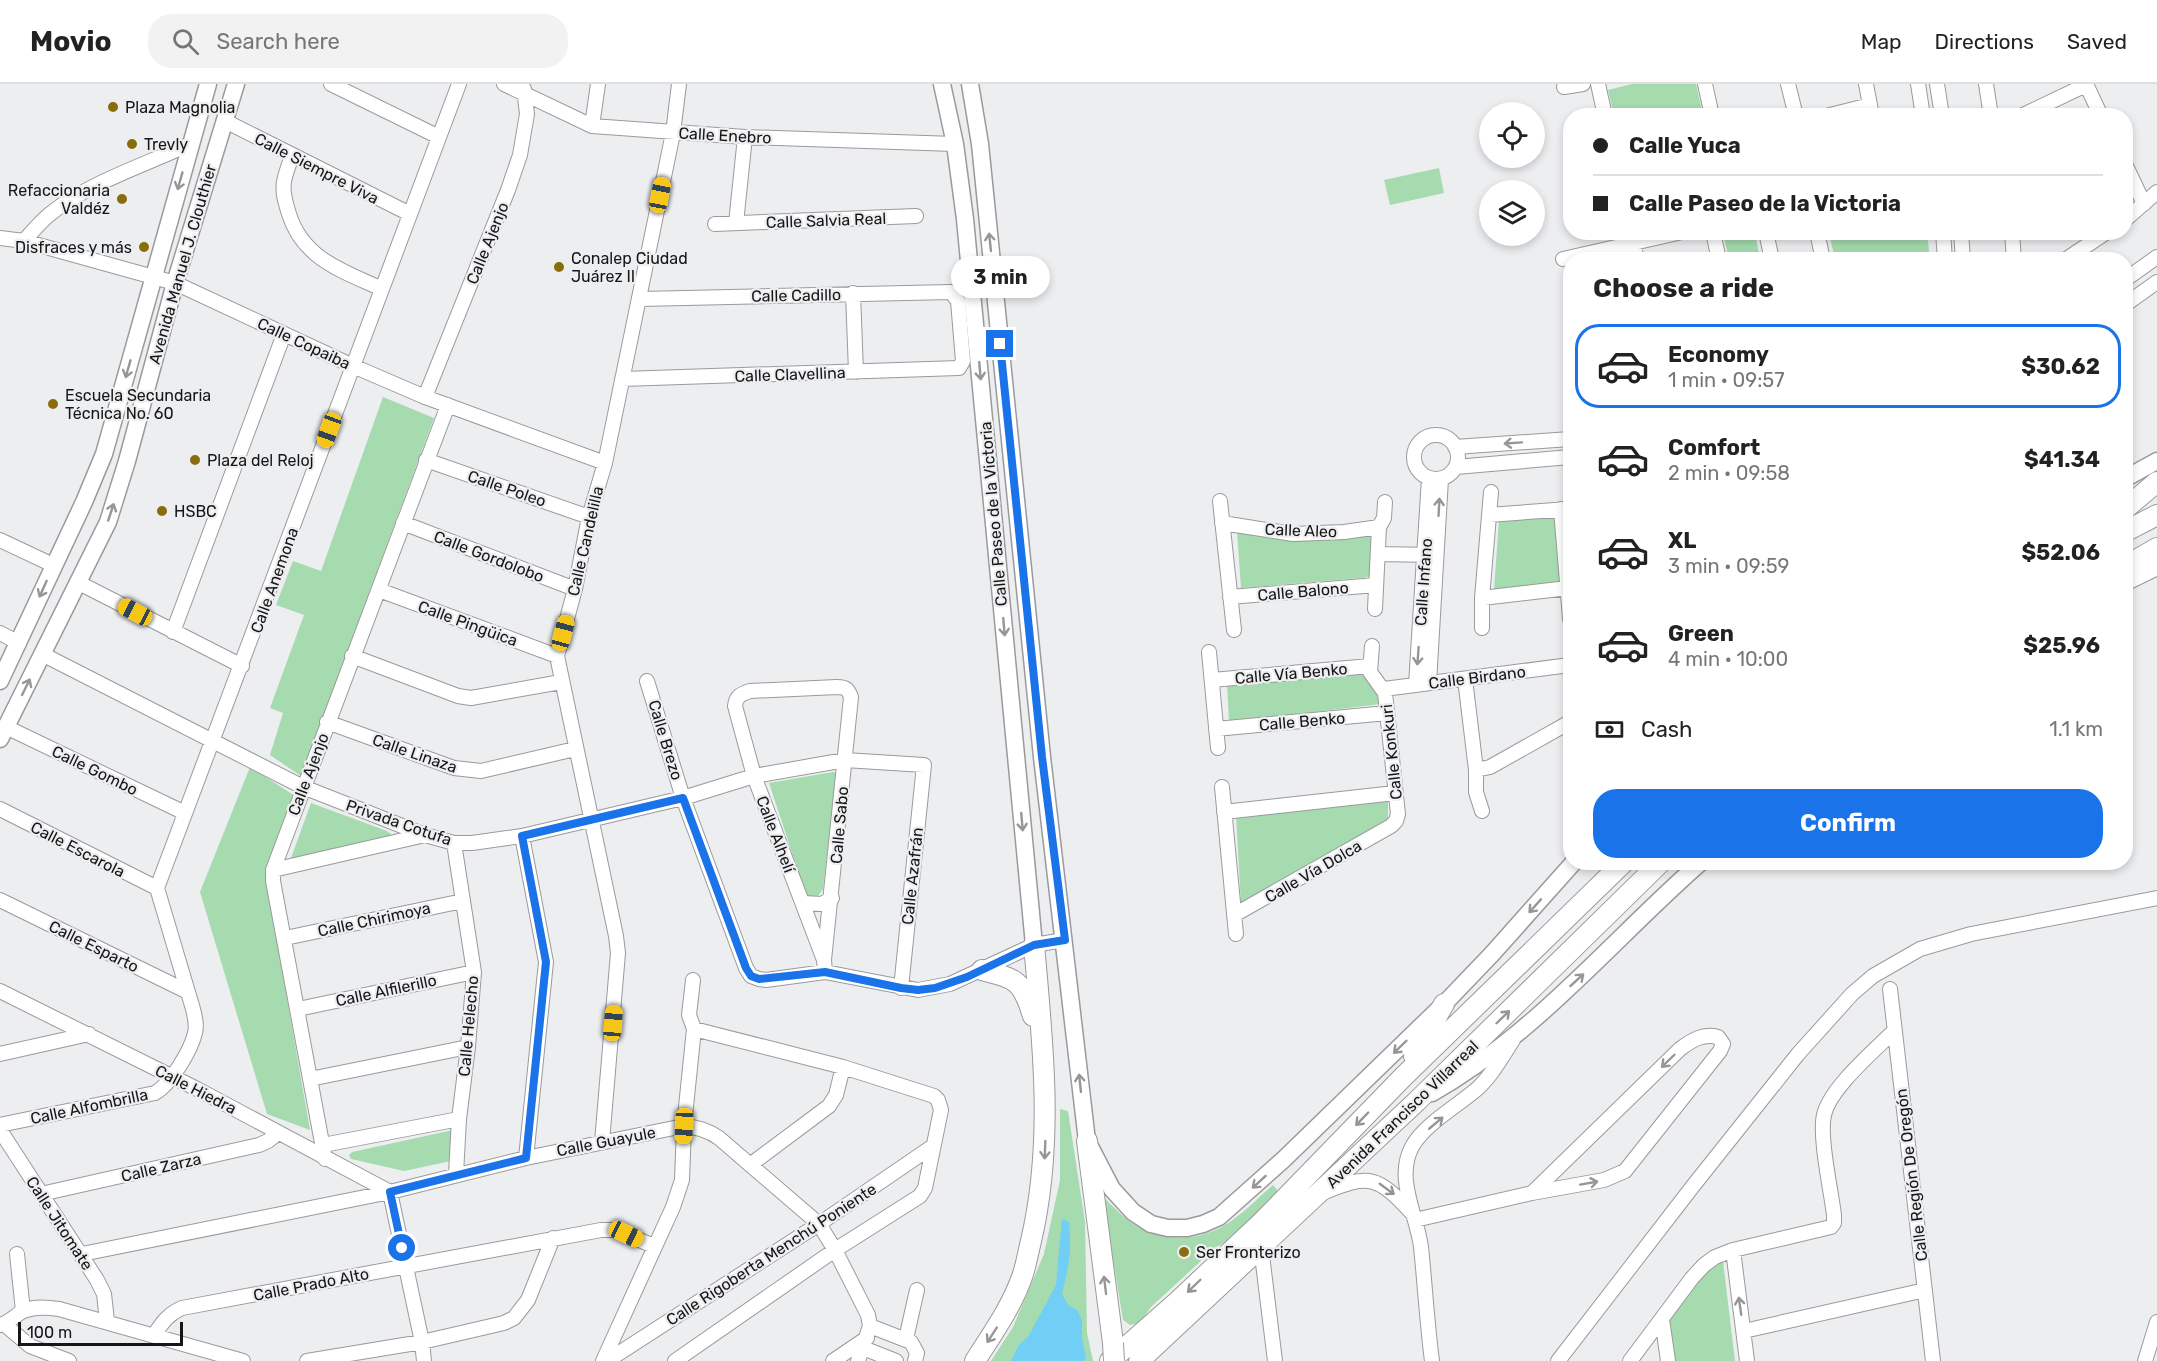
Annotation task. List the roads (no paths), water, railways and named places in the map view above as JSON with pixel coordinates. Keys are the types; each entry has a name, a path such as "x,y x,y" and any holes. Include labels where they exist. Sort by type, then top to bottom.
{"highway":[{"path":"2133,502 2157,482"},
{"path":"2133,527 2157,514"},
{"path":"2133,562 2157,548"},
{"path":"2133,577 2157,565"},
{"name":"Avenida Francisco Villarreal","path":"1112,1355 1177,1302 1263,1221 1403,1077 1616,870"},
{"name":"Avenida Francisco Villarreal","path":"1139,1361 1416,1102 1653,870"},
{"path":"975,1361 1001,1321 1022,1277 1035,1223 1044,1166 1046,1113 1043,1042 1034,945"},
{"path":"982,970 1006,976 1023,988 1043,1042"},
{"path":"1403,1077 1444,1004"},
{"path":"1087,1141 1112,1355"}],"main road":[{"name":"Avenida Manuel J. Clouthier","path":"0,681 20,643 104,454 208,84"},
{"name":"Avenida Manuel J. Clouthier","path":"3,733 108,522 127,461 175,283 236,84"},
{"name":"Calle Paseo de la Victoria","path":"942,84 955,144 972,289 1034,945"},
{"name":"Calle Paseo de la Victoria","path":"970,84 987,213 1040,746 1065,940 1087,1141"},
{"path":"104,454 127,461"},
{"path":"2133,474 2157,461"},
{"path":"2133,585 2157,570"},
{"path":"1087,1141 1112,1189 1133,1212 1151,1224 1168,1228 1187,1228 1219,1217 1283,1160 1444,1004 1567,870"},
{"path":"1416,1102 1466,1074 1518,1034 1693,870"}],"street":[{"path":"331,84 439,138"},
{"name":"Calle Anemona","path":"157,888 459,84"},
{"name":"Calle Enebro","path":"504,84 524,89 592,126 745,137 955,144"},
{"path":"592,126 598,84"},
{"name":"Calle Candelilla","path":"602,1142 618,953 557,656 575,589 589,517 605,463 673,133 680,84"},
{"path":"1564,87 1583,84"},
{"path":"1598,84 1603,108"},
{"path":"1705,84 1710,108"},
{"path":"1788,84 1793,108"},
{"path":"1866,84 1871,108"},
{"path":"1918,84 1922,108"},
{"path":"1937,84 1941,108"},
{"path":"1986,84 1990,108"},
{"path":"2037,108 2086,84 2097,108"},
{"name":"Calle Ajenjo","path":"425,397 517,164 526,125 524,89"},
{"name":"Calle Siempre Viva","path":"225,121 410,214"},
{"path":"736,223 745,137"},
{"path":"24,241 50,214 73,199 107,181 190,144"},
{"path":"292,156 283,185 285,203 292,225 306,246 322,260 382,290"},
{"path":"2133,181 2144,204"},
{"path":"2133,213 2157,192"},
{"name":"Calle Salvia Real","path":"715,224 916,216"},
{"name":"Calle Copaiba","path":"0,238 24,241 175,283 425,397 605,463"},
{"path":"1602,252 1646,240"},
{"path":"2077,252 2095,240"},
{"path":"1633,243 1635,252"},
{"path":"2133,274 2157,257"},
{"path":"2133,299 2157,282"},
{"name":"Calle Cadillo","path":"640,299 951,292 958,301 963,361 959,368"},
{"path":"853,293 856,372"},
{"path":"173,632 284,334"},
{"name":"Calle Clavellina","path":"622,379 959,368"},
{"name":"Calle Ajenjo","path":"324,1152 273,882 273,870 448,405"},
{"path":"1431,436 1442,436 1455,447 1458,455 1456,466 1451,474 1435,479 1419,472 1414,462 1415,451 1421,441 1431,436"},
{"path":"1455,447 1563,439"},
{"path":"1456,466 1563,458"},
{"name":"Calle Poleo","path":"426,460 589,517"},
{"name":"Calle Infano","path":"1422,684 1435,479"},
{"path":"1482,628 1482,598 1491,492"},
{"path":"1220,501 1234,630"},
{"path":"1375,609 1379,527 1384,518 1385,502"},
{"path":"1489,515 1563,509"},
{"name":"Calle Aleo","path":"1222,523 1293,534 1344,532 1379,527"},
{"name":"Calle Gordolobo","path":"403,524 575,589"},
{"path":"0,540 54,565"},
{"path":"1378,554 1431,555"},
{"path":"79,583 242,666"},
{"name":"Calle Balono","path":"1230,597 1376,585"},
{"path":"1482,598 1563,589"},
{"name":"Calle Pingüica","path":"379,590 557,656"},
{"path":"0,633 20,643"},
{"path":"1370,666 1372,646"},
{"name":"Calle Vía Benko","path":"1209,651 1218,748"},
{"name":"Privada Cotufa","path":"42,654 303,787 425,835 454,843 472,843 522,836 683,798 754,776 845,760 924,765"},
{"path":"352,657 458,696 471,698 561,682"},
{"name":"Calle Vía Benko","path":"1212,680 1370,666"},
{"name":"Calle Konkuri","path":"1370,666 1372,677 1384,689 1398,814 1392,826"},
{"name":"Calle Birdano","path":"1384,689 1563,666"},
{"path":"1465,679 1476,770 1476,792 1482,811"},
{"name":"Calle Brezo","path":"647,681 683,798 746,968 751,976 766,980 825,966"},
{"name":"Calle Alhelí","path":"825,966 754,776 735,706 736,699 741,694 750,691 837,687"},
{"name":"Calle Sabo","path":"825,966 851,698 849,691 844,687 837,687"},
{"name":"Calle Benko","path":"1216,729 1387,713"},
{"name":"Calle Linaza","path":"327,722 467,771 481,771 575,749"},
{"path":"1476,770 1490,767 1563,726"},
{"name":"Calle Gombo","path":"3,733 185,813"},
{"name":"Calle Azafrán","path":"901,988 924,765"},
{"path":"1222,787 1236,934"},
{"path":"1224,812 1395,793"},
{"name":"Calle Escarola","path":"0,809 157,888"},
{"name":"Calle Vía Dolca","path":"1234,915 1392,826"},
{"path":"273,870 425,835"},
{"path":"522,836 546,962 526,1158"},
{"name":"Calle Helecho","path":"454,843 474,972 459,1119 456,1174"},
{"path":"157,888 196,1022 195,1034 173,1077"},
{"path":"803,903 822,904 832,898"},
{"path":"1558,1361 1798,1054 1845,1002 1873,976 1911,953 1936,943 1971,934 2157,898"},
{"name":"Calle Esparto","path":"0,900 188,992"},
{"name":"Calle Chirimoya","path":"285,938 463,901"},
{"path":"825,966 901,988 918,990 935,988 982,970 1034,945 1065,940"},
{"name":"Calle Alfilerillo","path":"298,1009 474,972"},
{"path":"605,1361 673,1207 682,1180 684,1126 694,1029 689,1015 693,980"},
{"name":"Calle Región De Oregón","path":"1890,989 1933,1361"},
{"name":"Calle Hiedra","path":"0,990 278,1133 324,1152 390,1192"},
{"name":"Calle Rigoberta Menchú Poniente","path":"675,1361 835,1250 920,1196 925,1188 941,1110 934,1096 843,1067 694,1029"},
{"path":"1630,1361 1692,1278 1715,1257 1733,1250 1827,1229 1834,1223 1823,1130 1825,1111 1843,1082 1894,1031"},
{"path":"0,1054 88,1034"},
{"path":"1432,1361 1420,1244 1406,1170 1407,1158 1414,1144 1423,1134 1480,1087 1518,1034"},
{"path":"1413,1216 1604,1180 1625,1171 1720,1052 1723,1044 1718,1037 1710,1035 1701,1037 1680,1049 1532,1193"},
{"path":"310,1079 468,1047"},
{"path":"750,1165 829,1106 836,1095 843,1067"},
{"name":"Calle Alfombrilla","path":"0,1125 155,1093 164,1088 173,1077"},
{"path":"324,1152 459,1119"},
{"name":"Calle Guayule","path":"82,1254 390,1192 526,1158 684,1126 710,1131 819,1224"},
{"name":"Calle Jitomate","path":"0,1130 82,1254 104,1294 107,1322"},
{"name":"Calle Zarza","path":"41,1194 259,1145 278,1133"},
{"name":"Calle Rigoberta Menchú Poniente","path":"605,1361 819,1224 933,1146"},
{"path":"1317,1195 1359,1179 1369,1180 1389,1190 1413,1216"},
{"path":"390,1192 424,1361"},
{"path":"819,1224 868,1315 864,1343"},
{"name":"Calle Prado Alto","path":"154,1335 164,1319 182,1308 553,1238 615,1230 654,1246"},
{"path":"308,1361 422,1342 504,1323 514,1318 521,1312 528,1300 553,1238"},
{"path":"1261,1247 1275,1361"},
{"path":"1733,1250 1748,1361"},
{"path":"17,1254 23,1311"},
{"path":"906,1339 917,1290"},
{"path":"1744,1331 1925,1290"},
{"path":"64,1360 30,1346 2,1325 23,1311 44,1307 107,1322 243,1361"},
{"path":"1662,1319 1668,1361"},
{"path":"2145,1361 2157,1322"},
{"path":"833,1361 864,1343 906,1339 916,1348 915,1361"},
{"path":"864,1343 896,1361"}],"water":[{"path":"1062,1219 1069,1222 1070,1250 1062,1294 1069,1306 1077,1310 1082,1320 1082,1338 1086,1358 1083,1361 1011,1361 1019,1345 1028,1337 1056,1285"}],"place":[{"name":"Plaza Magnolia","path":"113,107"},
{"name":"Trevly","path":"132,144"},
{"name":"Refaccionaria Valdéz","path":"122,199"},
{"name":"Disfraces y más","path":"144,247"},
{"name":"Conalep Ciudad Juárez II","path":"559,267"},
{"name":"Escuela Secundaria Técnica No. 60","path":"53,404"},
{"name":"Plaza del Reloj","path":"195,460"},
{"name":"HSBC","path":"162,511"},
{"name":"Ser Fronterizo","path":"1184,1252"}]}
